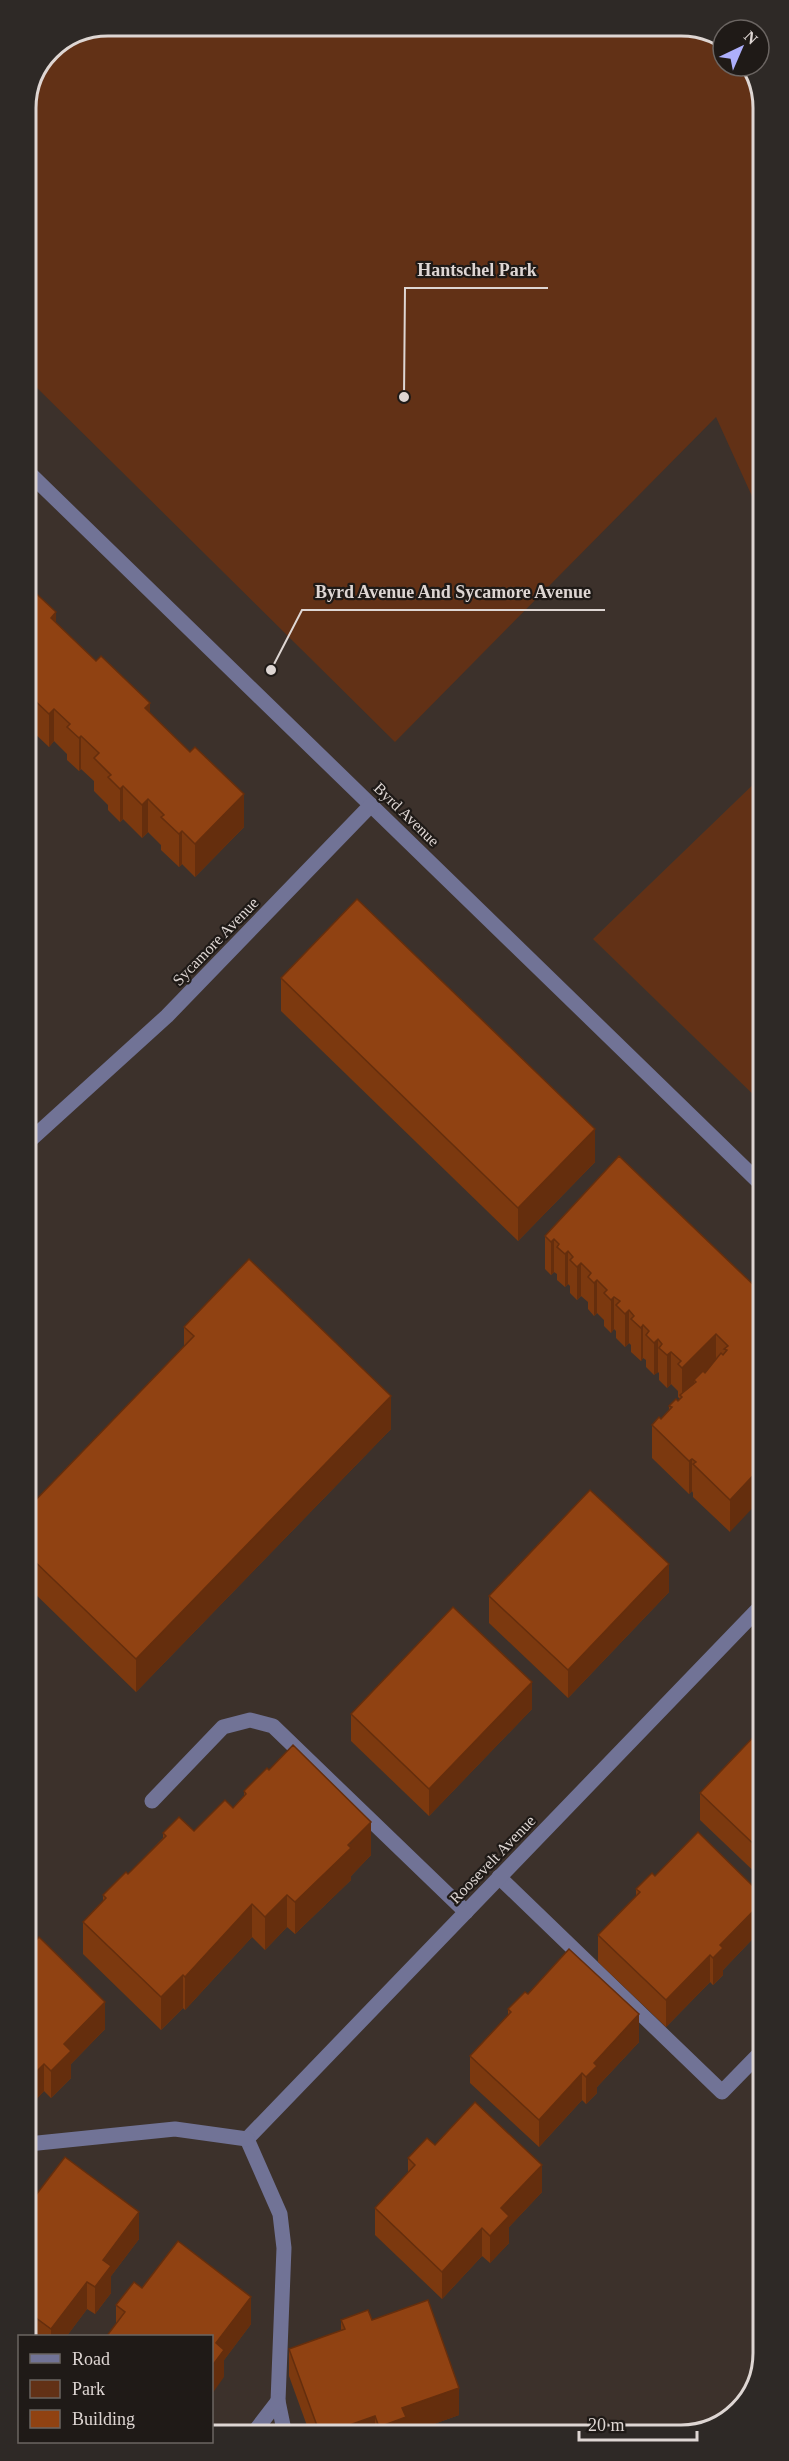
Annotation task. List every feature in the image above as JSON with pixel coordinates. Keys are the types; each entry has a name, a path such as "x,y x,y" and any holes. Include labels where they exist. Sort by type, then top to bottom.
{"street":[{"name":"Byrd Avenue","path":"36,480 753,1176"},
{"name":"Sycamore Avenue","path":"36,1135 167,1016 371,805"},
{"name":"Roosevelt Avenue","path":"247,2139 753,1614"},
{"path":"152,1801 224,1727 250,1720 273,1726 466,1912"},
{"path":"499,1877 722,2092 753,2060"},
{"path":"36,2143 175,2129 247,2139 280,2214 284,2248 278,2401 283,2425"},
{"path":"260,2425 278,2401"}],"green space":[{"path":"108,36 686,36 709,41 711,42 711,78 747,78 751,89 753,108 753,498 716,417 395,742 36,387 36,108 41,80 57,57 68,48 80,41"},
{"path":"753,785 753,1094 593,939"}],"building":[{"path":"36,593 56,612 51,618 96,661 101,656 150,703 145,708 190,752 195,747 244,794 195,844 182,831 179,834 161,817 164,815 148,799 142,805 123,786 120,789 108,777 111,775 94,758 99,753 81,736 79,738 67,727 70,724 54,709 49,714 36,702"},
{"path":"357,899 595,1129 518,1208 281,978"},
{"path":"619,1156 753,1284 753,1476 730,1500 693,1464 696,1462 692,1459 689,1461 652,1425 659,1417 661,1419 672,1407 669,1406 682,1397 680,1395 696,1382 694,1380 703,1371 705,1373 721,1353 723,1355 727,1350 724,1349 728,1346 716,1334 682,1368 678,1364 681,1361 671,1352 667,1355 659,1348 662,1344 658,1339 654,1343 646,1335 649,1331 643,1325 641,1328 631,1319 634,1316 629,1310 625,1314 616,1305 620,1301 614,1297 611,1300 604,1293 607,1290 597,1280 594,1283 588,1277 591,1273 581,1263 577,1267 570,1260 573,1257 568,1251 565,1254 557,1247 559,1244 554,1239 551,1242 545,1236"},
{"path":"249,1259 391,1396 136,1659 36,1563 36,1500 194,1336 184,1327"},
{"path":"590,1490 669,1564 568,1670 489,1596"},
{"path":"453,1607 532,1682 429,1789 351,1714"},
{"path":"753,1737 753,1843 700,1793"},
{"path":"293,1745 371,1822 348,1845 351,1848 295,1902 287,1895 265,1917 252,1904 185,1977 183,1975 161,1997 83,1922 106,1898 103,1895 166,1836 163,1833 179,1817 194,1831 225,1800 233,1808 246,1794 244,1791 267,1768 269,1770"},
{"path":"698,1832 753,1886 753,1911 720,1945 723,1948 713,1958 710,1955 666,2000 598,1935 640,1892 636,1889 652,1873 655,1876"},
{"path":"39,1937 105,2002 64,2044 71,2051 51,2071 44,2064 36,2072 36,1940"},
{"path":"569,1949 639,2014 594,2063 597,2066 586,2077 582,2073 539,2120 470,2056 511,2012 508,2009 525,1992 528,1994"},
{"path":"475,2102 542,2165 501,2208 509,2216 490,2236 482,2228 442,2272 375,2208 415,2165 408,2158 427,2138 435,2145"},
{"path":"65,2157 139,2212 103,2260 111,2266 95,2287 87,2282 51,2329 36,2318 36,2195"},
{"path":"178,2241 251,2297 216,2343 224,2350 213,2365 213,2335 108,2335 125,2312 116,2305 134,2282 142,2288"},
{"path":"428,2300 459,2388 402,2408 406,2417 384,2425 378,2425 375,2416 350,2425 317,2425 289,2349 345,2329 341,2320 368,2310 372,2320"}],"place":[{"name":"Hantschel Park","path":"404,397"},
{"name":"Byrd Avenue And Sycamore Avenue","path":"271,670"}]}
